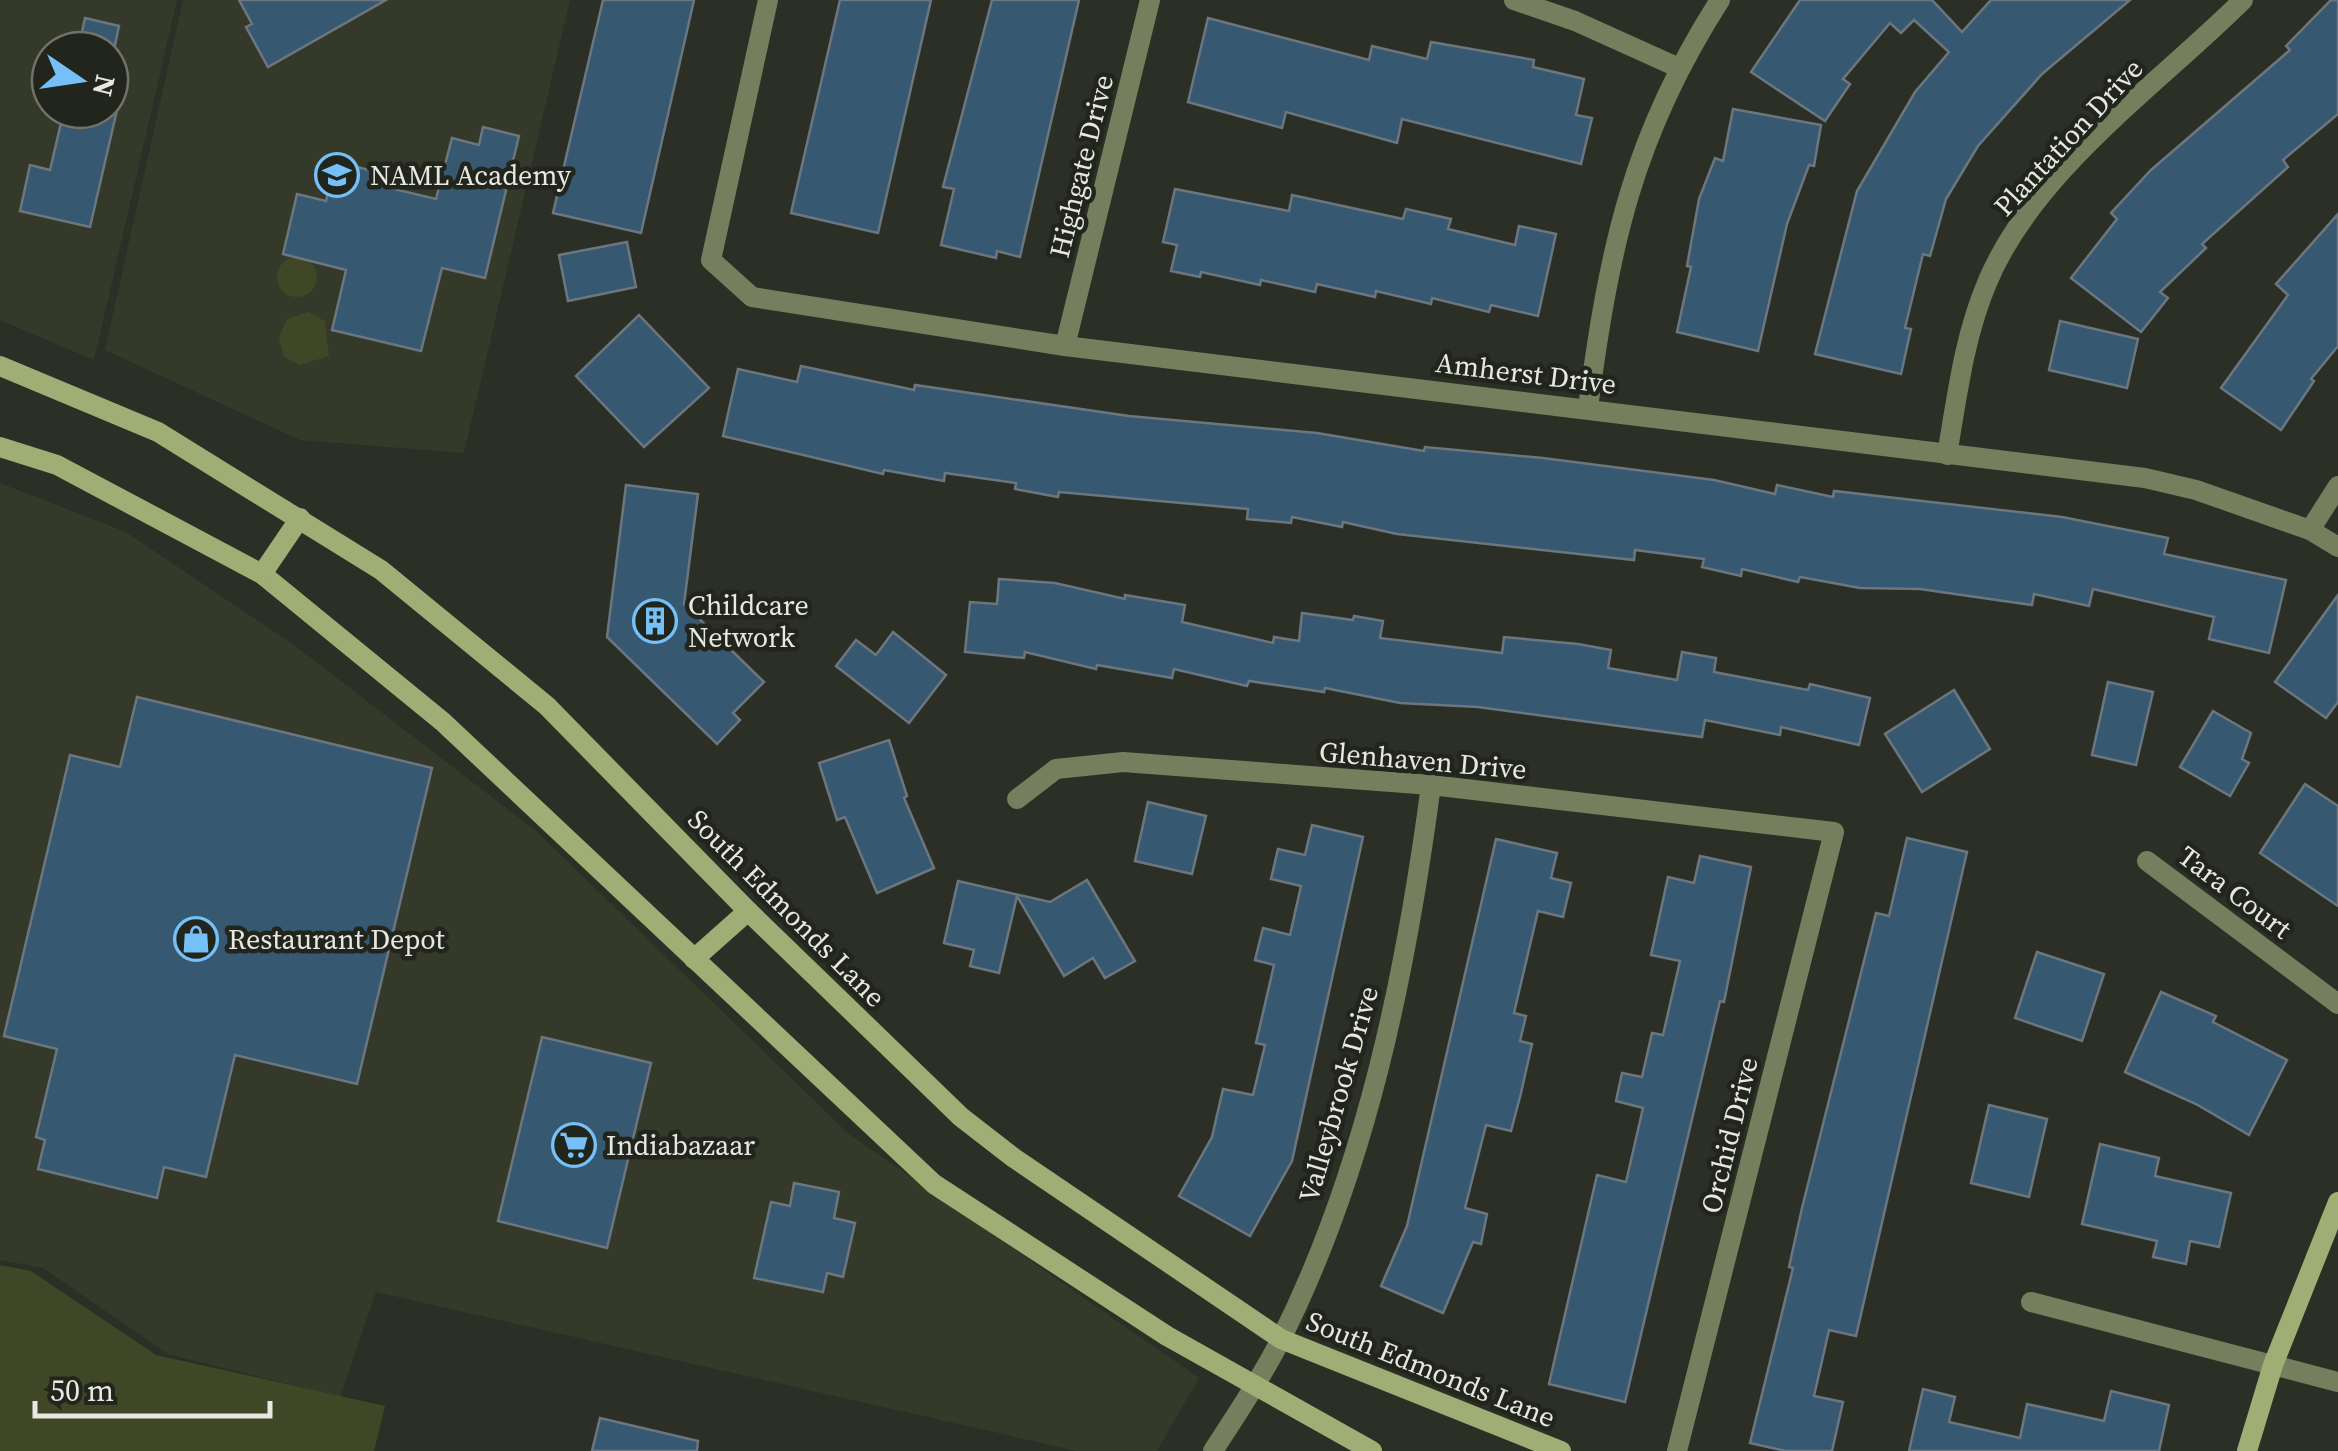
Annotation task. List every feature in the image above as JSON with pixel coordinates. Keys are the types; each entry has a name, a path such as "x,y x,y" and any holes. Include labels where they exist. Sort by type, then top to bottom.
{"main road":[{"name":"South Edmonds Lane","path":"0,366 158,432 381,570 547,706 748,910 962,1117 1014,1158 1281,1340 1561,1451"},
{"path":"0,447 57,465 262,574 443,722 922,1174 962,1206 1167,1336 1372,1451"},
{"path":"262,574 300,518"},
{"path":"694,959 748,910"},
{"path":"2247,1451 2273,1365 2338,1202"}],"street":[{"name":"Amherst Drive","path":"768,0 710,260 752,297 1065,346 2145,478 2196,490 2310,530 2338,548"},
{"name":"Highgate Drive","path":"1065,346 1150,0"},
{"path":"1514,0 1575,21 1677,67"},
{"path":"1588,408 1603,294 1627,191 1677,67 1720,0"},
{"name":"Plantation Drive","path":"1947,455 1967,342 1986,283 2006,242 2059,178 2137,96 2189,54 2243,0"},
{"path":"2310,530 2338,486"},
{"name":"Glenhaven Drive","path":"1016,799 1056,768 1122,762 1431,786 1834,832"},
{"name":"Valleybrook Drive","path":"1213,1451 1281,1340 1358,1144 1402,966 1431,786"},
{"name":"Orchid Drive","path":"1677,1451 1834,832"},
{"name":"Tara Court","path":"2147,861 2338,1004"},
{"path":"2031,1302 2338,1382"}],"shaded area":[{"path":"0,0 177,0 94,360 0,320"},
{"name":"NAML Academy","path":"183,0 570,0 464,453 300,440 105,350"},
{"path":"0,483 126,532 294,645 536,831 849,1134 1199,1378 1157,1451 1077,1451 376,1292 340,1397 168,1354 43,1268 0,1260"}],"green space":[{"path":"297,257 311,263 317,277 311,291 297,297 283,291 277,277 283,263"},
{"path":"308,312 325,321 329,356 300,365 284,357 279,337 287,319"},
{"path":"0,1265 31,1271 156,1355 385,1406 374,1451 0,1451"}],"building":[{"path":"239,0 386,0 268,67 246,27 252,24"},
{"path":"603,0 694,0 641,233 553,213"},
{"path":"840,0 931,0 878,233 791,213"},
{"path":"992,0 1079,0 1020,257 997,251 996,258 941,245 954,189 943,187"},
{"path":"1800,0 1932,0 1962,32 1991,0 2130,0 2042,74 1978,146 1946,199 1930,256 1923,254 1905,328 1911,329 1901,374 1815,354 1857,191 1915,92 1949,52 1914,20 1901,33 1890,23 1843,79 1850,84 1825,121 1751,72"},
{"path":"2331,0 2338,0 2338,114 2283,160 2288,167 2202,244 2206,248 2160,292 2168,298 2141,332 2071,278 2117,219 2111,213 2151,170 2290,50 2286,46"},
{"path":"85,18 119,26 118,30 82,30"},
{"path":"1208,18 1369,60 1372,46 1427,59 1431,42 1534,60 1533,67 1584,79 1576,115 1592,118 1581,164 1402,119 1397,143 1286,112 1282,128 1188,102"},
{"path":"1733,109 1821,125 1814,166 1809,165 1787,224 1758,351 1677,332 1691,267 1687,266 1699,199 1715,158 1723,161"},
{"path":"483,127 519,136 485,278 442,268 421,351 332,330 346,270 283,254 297,194 326,201 333,172 344,175 346,164 372,171 369,183 436,199 452,138 479,145"},
{"path":"59,130 112,130 90,227 20,211 30,165 50,170"},
{"path":"1175,189 1289,211 1292,195 1403,219 1406,209 1451,219 1448,229 1515,245 1519,226 1556,234 1538,316 1491,305 1489,312 1432,298 1431,304 1376,291 1375,297 1317,284 1315,292 1261,280 1260,285 1201,272 1200,277 1171,271 1177,245 1163,242"},
{"path":"2338,214 2338,346 2311,379 2314,381 2281,430 2221,388 2288,295 2276,284"},
{"path":"627,242 636,287 568,301 559,255"},
{"path":"639,315 709,388 644,447 576,376"},
{"path":"2060,321 2138,339 2127,388 2049,370"},
{"path":"801,366 914,390 915,385 1129,416 1317,433 1424,451 1425,447 1543,458 1714,480 1775,494 1777,485 1833,497 1834,491 2062,517 2168,538 2164,554 2286,580 2269,653 2209,639 2214,617 2093,589 2089,606 2034,594 2032,605 1920,589 1860,588 1800,577 1798,582 1742,569 1741,576 1702,567 1704,559 1635,550 1634,560 1397,534 1343,522 1342,527 1292,517 1291,523 1247,519 1248,509 1059,492 1058,497 1015,489 1016,483 945,473 944,481 884,470 883,474 723,436 738,369 797,382"},
{"name":"Childcare Network","path":"626,485 698,494 684,604 764,682 733,713 740,720 717,744 607,637"},
{"path":"999,579 1055,583 1125,599 1125,595 1185,605 1182,622 1273,643 1274,637 1299,641 1302,613 1353,620 1354,616 1383,621 1380,638 1502,653 1504,637 1578,644 1611,650 1608,668 1677,680 1682,652 1716,658 1714,672 1808,690 1810,684 1870,698 1859,745 1781,727 1780,735 1705,720 1702,737 1478,707 1400,703 1325,688 1324,692 1249,681 1247,686 1174,669 1172,678 1097,665 1096,669 1025,652 1024,658 965,652 970,602 997,604"},
{"path":"2338,595 2338,702 2326,718 2275,682"},
{"path":"893,632 946,675 909,723 836,666 856,640 876,655"},
{"path":"2108,682 2153,692 2136,765 2092,755"},
{"path":"1954,690 1990,749 1922,792 1885,734"},
{"path":"137,697 432,768 357,1084 235,1055 206,1177 164,1167 157,1198 38,1169 45,1140 36,1137 57,1049 4,1036 70,755 120,767"},
{"path":"2213,711 2251,733 2242,759 2249,763 2230,796 2180,767"},
{"path":"889,740 907,796 904,798 934,868 877,893 845,817 837,820 819,763"},
{"path":"2305,784 2338,806 2338,906 2260,853"},
{"path":"1148,802 1206,816 1192,874 1135,861"},
{"path":"1312,825 1363,837 1292,1161 1250,1236 1179,1196 1212,1137 1223,1089 1253,1095 1265,1045 1256,1043 1274,965 1255,960 1263,928 1290,935 1301,886 1271,879 1278,849 1305,855"},
{"path":"1907,838 1967,852 1856,1336 1829,1330 1814,1396 1843,1402 1832,1451 1786,1451 1750,1443 1793,1268 1789,1267 1802,1208 1876,913 1889,916"},
{"path":"1496,839 1557,853 1551,878 1571,883 1563,917 1538,911 1514,1013 1526,1016 1520,1041 1532,1044 1521,1093 1511,1131 1486,1125 1465,1208 1487,1214 1481,1244 1473,1242 1443,1313 1381,1286 1407,1226"},
{"path":"1700,856 1751,867 1724,1002 1720,1001 1625,1402 1549,1384 1597,1175 1626,1182 1643,1108 1616,1101 1622,1073 1642,1077 1652,1033 1663,1035 1680,961 1651,955 1668,877 1694,883"},
{"path":"1087,880 1135,961 1105,978 1093,958 1064,976 1017,896 999,973 970,966 974,950 944,943 958,881 1050,902"},
{"path":"2037,952 2104,974 2082,1041 2015,1018"},
{"path":"2161,992 2216,1016 2213,1022 2287,1060 2249,1135 2196,1104 2125,1072"},
{"path":"542,1037 651,1063 607,1248 498,1221"},
{"path":"1989,1105 2047,1119 2029,1197 1971,1183"},
{"path":"2100,1144 2159,1158 2155,1176 2231,1193 2219,1247 2190,1241 2186,1264 2153,1257 2157,1241 2082,1224"},
{"path":"794,1183 839,1192 834,1218 855,1223 843,1277 827,1273 823,1292 754,1278 771,1202 790,1206"},
{"path":"1923,1389 1955,1397 1949,1422 2020,1438 2027,1404 2104,1421 2111,1391 2169,1405 2159,1451 1909,1451"},
{"path":"600,1418 698,1441 697,1451 592,1451"}],"place":[{"name":"NAML Academy","path":"337,175"},
{"name":"Childcare Network","path":"655,621"},
{"name":"Restaurant Depot","path":"196,939"},
{"name":"Indiabazaar","path":"574,1145"}]}
